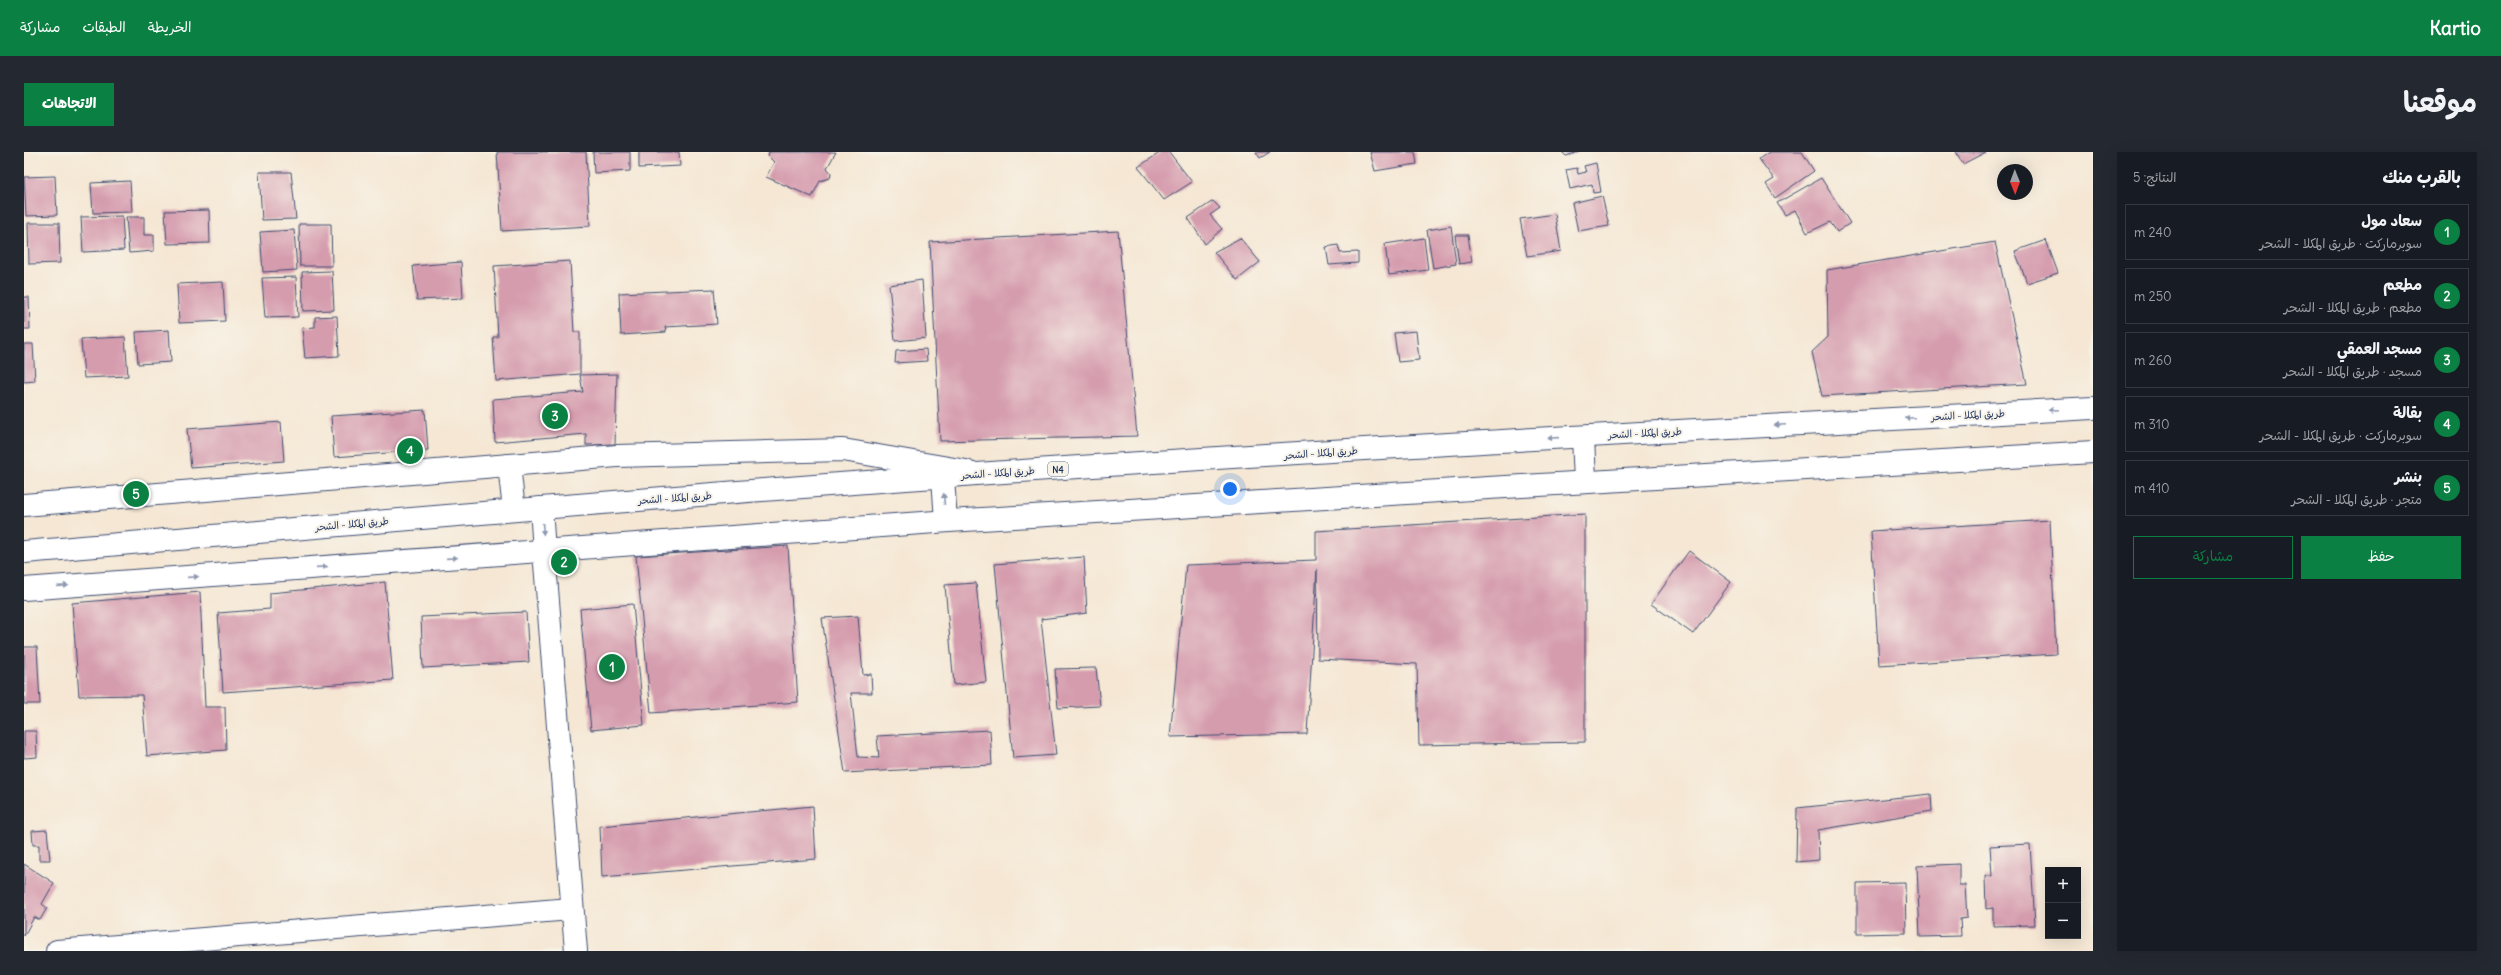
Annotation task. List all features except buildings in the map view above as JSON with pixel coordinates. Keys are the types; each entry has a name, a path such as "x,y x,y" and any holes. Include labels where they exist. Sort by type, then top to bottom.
{"main road":[{"name":"طريق المكلا - الشحر","path":"24,552 514,510 983,474 1583,437 2093,408"},
{"path":"1583,437 1585,481"},
{"path":"24,505 617,456 843,450 983,474"},
{"path":"24,589 946,521 1585,481 1750,475 2093,452"},
{"path":"509,465 514,510"},
{"path":"943,477 946,521"},
{"path":"541,508 571,909 576,951"},
{"path":"57,951 571,909"}],"place":[{"name":"مسجد العمقي","path":"555,416"},
{"name":"بقالة","path":"410,451"},
{"name":"بنشر","path":"136,494"},
{"name":"مطعم","path":"564,562"},
{"name":"سعاد مول","path":"612,667"}]}
